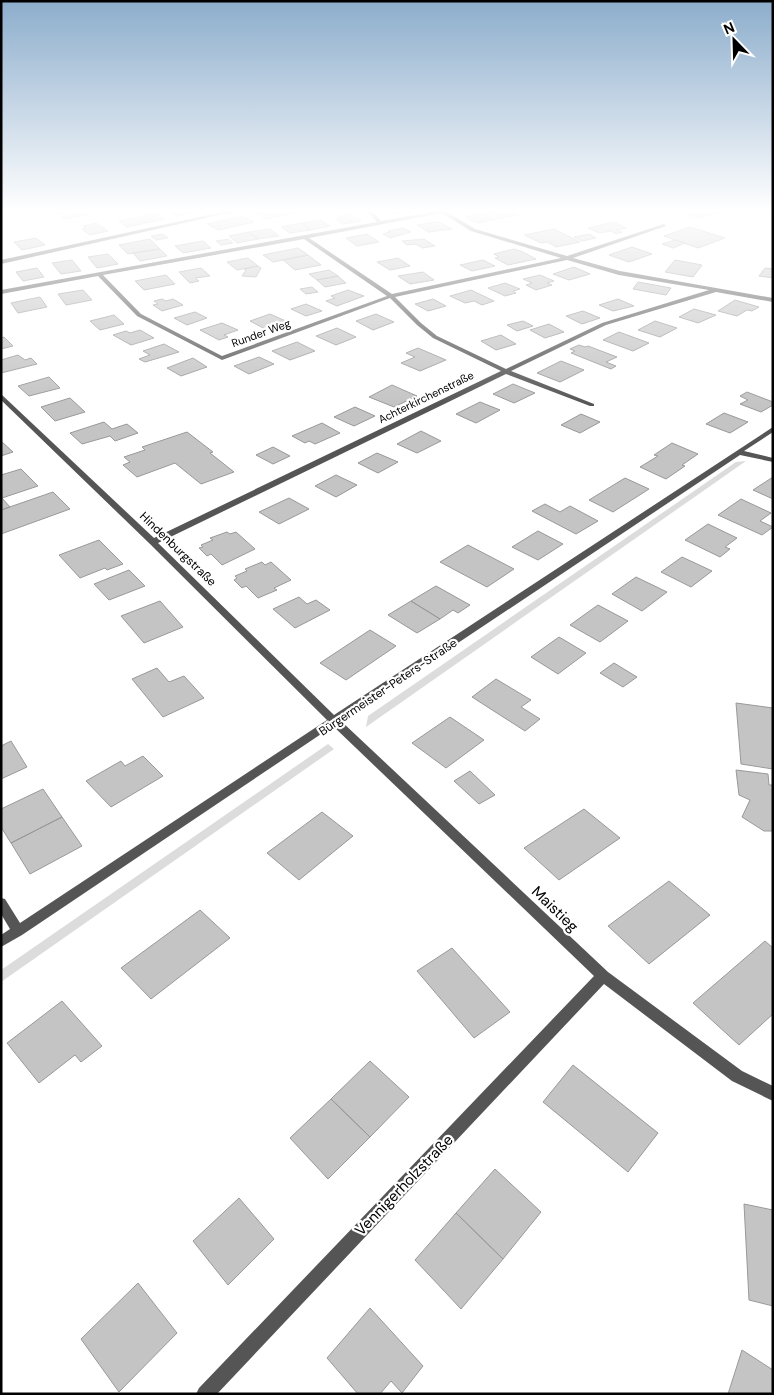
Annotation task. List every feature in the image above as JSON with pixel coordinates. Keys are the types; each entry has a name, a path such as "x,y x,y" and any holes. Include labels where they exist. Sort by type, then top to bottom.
{"street":[{"path":"1,292 98,274"},
{"name":"Runder Weg","path":"99,274 140,315 222,358 391,296 492,274"},
{"path":"359,274 391,296 435,337 505,371 592,405"},
{"path":"625,274 773,300"},
{"name":"Achterkirchenstraße","path":"153,542 604,324 716,290"},
{"name":"Hindenburgstraße","path":"1,396 153,542 335,722"},
{"name":"Bürgermeister-Peters-Straße","path":"1,942 335,722 773,429"},
{"path":"738,452 773,460"},
{"name":"Maistieg","path":"335,722 603,976 737,1076 773,1094"},
{"path":"1,903 18,931"},
{"name":"Vennigerholzstraße","path":"205,1394 603,976"}],"shaded area":[{"path":"746,461 366,727 368,716 736,462"},
{"path":"328,744 334,749 1,982 1,970"}],"building":[{"path":"18,274 42,274 44,277 23,281"},
{"path":"181,274 208,274 210,276 195,278 199,281 190,283"},
{"path":"243,274 258,274 256,277 242,276"},
{"path":"309,274 335,274 338,276 317,280"},
{"path":"426,274 434,280 410,284 398,276"},
{"path":"553,274 590,274 569,280"},
{"path":"677,274 695,274 693,277"},
{"path":"760,274 773,274 773,278 759,276"},
{"path":"166,275 175,284 144,290 135,281"},
{"path":"540,275 554,281 547,283 552,285 536,290 526,285 532,283 523,279"},
{"path":"338,276 346,283 325,287 317,280"},
{"path":"638,282 671,288 666,295 633,289"},
{"path":"505,283 520,289 513,291 516,293 505,296 488,288"},
{"path":"312,287 318,292 306,294 300,289"},
{"path":"83,290 92,300 66,305 58,294"},
{"path":"348,290 364,296 337,306 326,301 335,298 331,296"},
{"path":"471,290 494,301 482,305 474,301 465,303 450,296"},
{"path":"40,297 47,307 18,313 11,303"},
{"path":"162,299 166,301 173,299 183,305 162,311 153,305 158,304 154,301"},
{"path":"433,299 446,306 428,311 415,304"},
{"path":"618,299 634,306 613,311 599,305"},
{"path":"735,300 759,307 752,311 747,310 737,316 718,311"},
{"path":"306,304 322,311 306,316 291,309"},
{"path":"694,309 716,315 698,323 679,317"},
{"path":"583,311 600,318 582,324 566,316"},
{"path":"195,312 207,318 187,325 174,318"},
{"path":"270,314 288,322 267,330 250,321"},
{"path":"376,314 394,322 373,330 356,321"},
{"path":"114,315 124,324 100,330 90,321"},
{"path":"523,321 533,326 517,331 507,325"},
{"path":"655,321 677,328 660,337 638,330"},
{"path":"222,323 238,330 224,335 228,337 219,340 200,330"},
{"path":"549,324 564,332 545,338 530,330"},
{"path":"337,328 356,337 336,345 316,336"},
{"path":"140,330 154,338 131,345 113,335 126,331 130,333"},
{"path":"619,332 649,343 633,351 603,340"},
{"path":"501,335 516,344 496,350 481,341"},
{"path":"4,337 13,346 1,349 1,338"},
{"path":"297,342 315,351 290,360 272,351"},
{"path":"164,344 179,352 145,362 139,359 150,355 143,351"},
{"path":"579,345 588,346 617,357 606,362 616,366 611,369 571,353 575,351 570,349"},
{"path":"418,348 446,360 420,371 401,363 415,357 406,353"},
{"path":"18,355 25,360 31,358 37,364 1,373 1,360"},
{"path":"259,357 274,364 249,374 234,366"},
{"path":"193,358 207,367 181,376 167,368"},
{"path":"561,361 584,370 560,382 537,373"},
{"path":"49,377 60,388 29,396 18,386"},
{"path":"513,384 535,393 514,403 493,394"},
{"path":"392,385 417,396 394,407 369,397"},
{"path":"747,392 773,402 773,405 761,412 740,404 748,400 740,396"},
{"path":"70,398 85,412 55,421 41,407"},
{"path":"480,402 500,410 476,423 456,414"},
{"path":"355,407 375,416 354,426 334,417"},
{"path":"724,413 748,422 730,433 706,424"},
{"path":"581,414 600,422 580,433 561,425"},
{"path":"104,422 112,429 127,424 138,433 115,441 110,436 82,444 70,433"},
{"path":"322,423 340,433 315,444 309,441 305,443 292,436"},
{"path":"421,431 441,441 417,453 397,444"},
{"path":"187,432 213,452 210,453 234,472 201,484 175,463 137,477 123,465 130,462 124,457 145,450 142,447"},
{"path":"1,441 13,452 1,456"},
{"path":"672,443 698,454 666,479 640,467 658,456 654,455"},
{"path":"273,447 290,456 273,464 256,455"},
{"path":"377,453 398,462 378,473 358,463"},
{"path":"21,469 38,486 2,498 1,475"},
{"path":"336,475 357,485 336,497 315,486"},
{"path":"773,477 773,499 753,490"},
{"path":"625,478 649,489 613,512 589,500"},
{"path":"53,492 70,509 1,534 1,510"},
{"path":"2,498 10,507 1,510"},
{"path":"289,498 309,509 279,524 259,512"},
{"path":"741,499 771,513 760,521 773,527 762,535 718,515"},
{"path":"545,504 560,512 570,506 598,521 576,534 532,511"},
{"path":"708,524 737,538 725,547 730,549 720,557 685,540"},
{"path":"538,531 563,544 538,560 512,547"},
{"path":"227,532 230,534 236,532 255,549 222,565 211,554 207,556 199,548 203,547 201,545 213,540 210,538"},
{"path":"99,540 123,564 107,570 105,568 80,578 59,555"},
{"path":"468,545 514,569 487,587 440,562"},
{"path":"682,557 712,571 691,587 661,572"},
{"path":"262,562 265,565 271,562 291,580 274,588 277,590 258,598 246,586 242,588 234,580 237,578 235,576 247,571 245,569"},
{"path":"129,570 145,586 109,600 94,584"},
{"path":"636,577 667,592 642,611 612,594"},
{"path":"436,586 470,605 458,613 453,610 440,619 411,601"},
{"path":"299,597 307,604 316,600 330,610 295,628 273,609"},
{"path":"160,601 183,627 144,643 121,616"},
{"path":"411,601 440,619 417,633 388,615"},
{"path":"598,605 628,621 600,642 570,625"},
{"path":"370,630 396,646 346,680 320,663"},
{"path":"559,637 586,653 558,674 531,657"},
{"path":"614,663 637,677 623,687 600,673"},
{"path":"157,668 169,682 184,676 204,698 163,717 132,679"},
{"path":"496,679 531,700 521,707 540,719 525,731 472,697"},
{"path":"736,703 773,708 773,769 741,764"},
{"path":"450,717 484,740 446,768 412,743"},
{"path":"11,741 27,767 1,779 1,746"},
{"path":"143,756 163,776 111,807 86,781 121,761 125,766"},
{"path":"736,770 768,774 769,785 773,785 773,831 764,831 742,817 750,800 739,795"},
{"path":"470,771 495,795 479,804 454,781"},
{"path":"43,789 62,817 11,843 1,827 1,809"},
{"path":"584,809 620,838 559,880 524,848"},
{"path":"322,812 353,836 299,880 267,853"},
{"path":"62,817 82,846 30,874 11,843"},
{"path":"669,881 710,915 649,964 608,926"},
{"path":"200,910 230,938 151,999 121,968"},
{"path":"765,941 773,948 773,1014 739,1045 693,1003"},
{"path":"452,948 510,1012 474,1038 417,971"},
{"path":"62,1001 102,1046 81,1062 75,1055 39,1083 7,1043"},
{"path":"370,1061 409,1097 370,1137 331,1099"},
{"path":"573,1065 658,1133 628,1172 543,1102"},
{"path":"331,1099 370,1137 328,1179 290,1138"},
{"path":"495,1169 541,1212 503,1259 456,1213"},
{"path":"239,1198 274,1239 228,1285 193,1241"},
{"path":"744,1204 773,1210 773,1306 749,1300"},
{"path":"456,1213 503,1259 461,1309 415,1260"},
{"path":"138,1283 177,1333 119,1392 81,1339"},
{"path":"370,1308 423,1366 402,1393 391,1381 380,1394 358,1394 327,1358"},
{"path":"742,1350 773,1370 773,1394 728,1394"}]}
